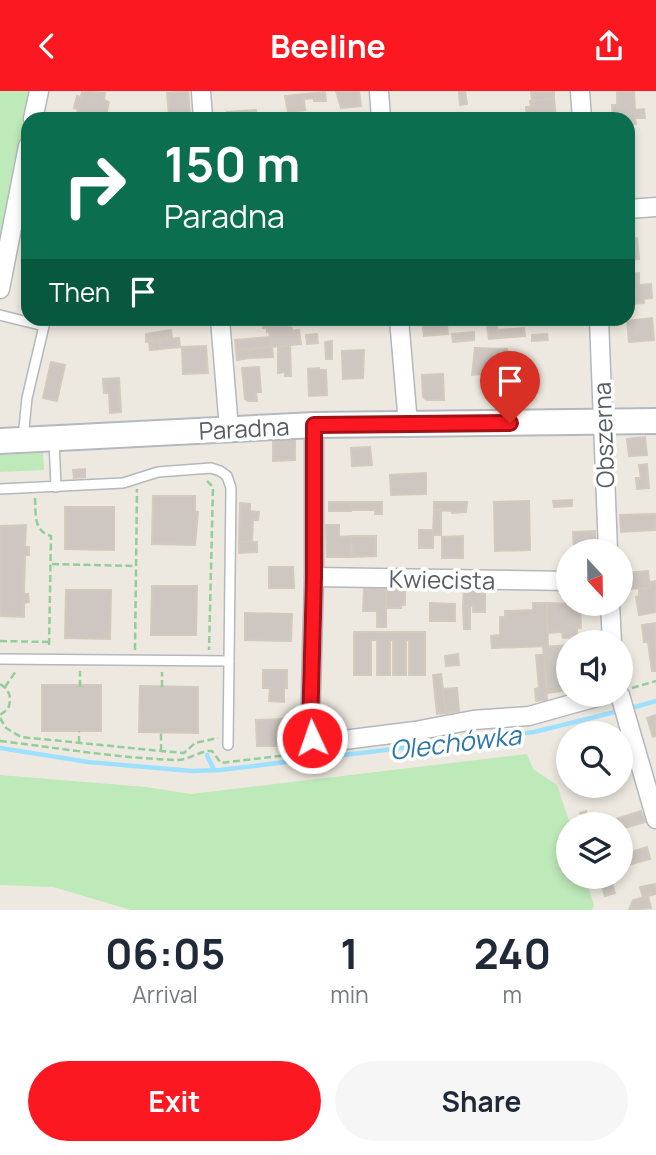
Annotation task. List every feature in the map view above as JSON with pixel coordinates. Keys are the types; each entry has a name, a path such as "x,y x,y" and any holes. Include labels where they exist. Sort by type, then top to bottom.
{"street":[{"path":"34,112 39,91"},
{"path":"201,91 202,112"},
{"path":"379,91 380,112"},
{"path":"580,91 582,112"},
{"path":"0,289 21,182"},
{"path":"635,208 656,207"},
{"path":"221,326 229,429"},
{"path":"400,326 408,424"},
{"name":"Obszerna","path":"599,326 608,539"},
{"name":"Paradna","path":"12,440 314,425 656,421"},
{"path":"314,425 312,738 320,743 415,731 473,720 529,716 565,707"},
{"name":"Kwiecista","path":"314,577 556,581"},
{"path":"622,707 656,818"}],"lane":[{"path":"0,315 21,320"},
{"path":"12,440 27,398 44,326"},
{"path":"54,438 56,488"},
{"path":"0,489 56,488 123,482 158,472 211,468 227,476 231,488 228,741"},
{"path":"0,659 229,661"}],"path":[{"path":"203,480 211,483 213,487 209,651 206,654"},
{"path":"34,488 37,524 43,534 51,536 49,653"},
{"path":"126,491 137,491 135,654"},
{"path":"51,564 136,566"},
{"path":"0,641 49,642"},
{"path":"80,668 80,687"},
{"path":"162,669 162,687"},
{"path":"633,689 656,681"},
{"path":"0,684 9,692 10,697 8,709 0,716 6,728 21,737 184,753 195,743 213,738 228,741"},
{"path":"79,731 79,743"},
{"path":"161,732 161,751"},
{"path":"0,741 81,753 148,759 188,759 208,750 212,751 220,763 306,752 312,738"}],"green space":[{"path":"0,91 32,91 28,112 21,112 21,146 0,250"},
{"path":"43,453 44,470 0,472 0,455"},
{"path":"527,754 533,769 556,784 556,798 561,798 566,812 556,812 556,889 589,889 594,905 592,910 131,910 53,887 0,885 0,775 146,787 191,794"}],"building":[{"path":"82,91 105,93 104,100 109,102 107,112 77,112 78,109 74,108 77,96 81,97"},
{"path":"188,91 190,112 169,112 167,93"},
{"path":"336,91 359,91 361,106 341,108"},
{"path":"465,91 467,104 460,105 459,92"},
{"path":"531,91 554,91 554,98 532,101"},
{"path":"634,91 635,110 644,109 645,118 635,118 635,112 612,112 612,105 617,105 617,92"},
{"path":"325,92 326,101 304,99 305,110 288,112 285,96"},
{"path":"554,98 555,112 526,112 526,107 531,107 530,101"},
{"path":"637,238 639,259 635,259"},
{"path":"635,273 639,273 639,285 651,284 652,298 644,299 644,303 635,304"},
{"path":"652,318 654,340 629,342 627,326 635,326 635,320"},
{"path":"288,326 292,331 299,330 301,344 271,347 269,331 263,328"},
{"path":"423,326 447,326 448,334 424,336"},
{"path":"487,326 497,326 499,338 489,339"},
{"path":"524,328 525,336 499,338 498,330"},
{"path":"171,330 172,339 146,342 146,334"},
{"path":"474,332 474,340 453,342 452,334"},
{"path":"317,334 318,343 307,344 306,335"},
{"path":"547,334 548,340 532,341 532,335"},
{"path":"270,337 271,347 236,350 235,340"},
{"path":"179,338 180,347 160,349 160,340"},
{"path":"160,340 160,349 150,350 149,341"},
{"path":"332,341 332,359 326,359 325,342"},
{"path":"290,345 291,376 285,376 285,372 278,373 278,347"},
{"path":"206,346 208,373 183,374 182,347"},
{"path":"272,347 273,357 250,358 249,349"},
{"path":"475,348 507,349 509,363 506,364 506,373 499,373 499,376 492,373 472,375"},
{"path":"249,349 250,358 237,360 236,350"},
{"path":"364,350 363,378 343,379 342,351"},
{"path":"51,362 65,365 57,401 43,398"},
{"path":"259,367 261,392 256,392 257,401 248,401 245,399 242,368"},
{"path":"308,369 326,370 327,395 309,396"},
{"path":"443,374 444,400 427,400 423,397 422,375"},
{"path":"119,378 121,412 110,413 109,393 104,393 103,379"},
{"path":"645,437 647,455 629,456 627,439"},
{"path":"273,438 295,438 295,460 273,461"},
{"path":"370,447 372,465 352,466 351,448"},
{"path":"647,464 649,488 637,489 636,478 641,478 639,465"},
{"path":"85,469 85,477 74,478 73,470"},
{"path":"426,473 426,494 391,495 390,475"},
{"path":"153,496 195,496 195,512 198,512 195,545 152,544"},
{"path":"572,500 572,506 554,507 553,501"},
{"path":"529,501 530,550 495,551 494,502"},
{"path":"329,502 351,502 351,511 329,511"},
{"path":"351,502 382,502 382,514 375,514 375,510 351,510"},
{"path":"434,502 467,502 466,512 434,510"},
{"path":"240,503 250,504 250,511 259,512 258,520 253,520 252,542 239,542"},
{"path":"65,507 114,507 114,550 65,549"},
{"path":"434,510 441,510 441,535 433,535"},
{"path":"656,514 656,530 621,532 620,515"},
{"path":"26,525 25,547 29,547 29,555 25,555 24,594 28,594 29,602 24,603 24,617 0,616 0,526"},
{"path":"326,525 339,525 339,537 351,536 352,557 327,557"},
{"path":"419,530 433,530 433,548 419,548"},
{"path":"595,531 595,539 573,539 573,532"},
{"path":"351,536 376,536 376,556 352,557"},
{"path":"463,536 463,558 442,558 442,537"},
{"path":"239,542 257,542 257,552 239,553"},
{"path":"269,567 293,567 294,588 269,588"},
{"path":"648,571 650,588 634,589 634,572"},
{"path":"656,581 656,612 639,615 636,597 639,596 639,589 650,588 649,582"},
{"path":"152,586 197,586 196,635 151,635"},
{"path":"364,589 386,589 386,627 377,627 377,611 363,611"},
{"path":"386,589 405,589 405,605 401,605 401,608 386,608"},
{"path":"464,589 485,589 485,612 473,612 473,606 463,606"},
{"path":"66,590 111,590 110,639 65,638"},
{"path":"430,603 455,604 455,621 430,621"},
{"path":"533,603 547,603 548,646 492,648 491,636 500,635 500,617 505,617 505,611 533,610"},
{"path":"547,603 556,603 556,616 580,616 581,628 548,633"},
{"path":"463,606 470,606 470,629 464,629"},
{"path":"245,613 292,614 291,641 245,640"},
{"path":"656,623 656,671 652,671 648,642 644,642 642,625"},
{"path":"354,632 425,632 425,675 409,675 409,640 406,640 406,675 393,675 393,640 390,640 390,675 377,675 377,640 371,640 371,675 354,675"},
{"path":"556,646 556,692 547,693 543,647"},
{"path":"458,654 459,665 446,666 445,656"},
{"path":"536,655 544,655 547,700 536,701 535,689 539,688"},
{"path":"263,670 287,670 284,702 269,701 270,688 263,688"},
{"path":"441,674 446,713 437,714 433,675"},
{"path":"42,685 101,685 101,731 42,731"},
{"path":"140,686 198,687 198,733 139,732"},
{"path":"457,688 459,711 446,713 443,689"},
{"path":"656,715 656,736 653,737 647,718"},
{"path":"285,719 285,746 257,746 256,720"},
{"path":"641,811 645,822 633,826 633,814"},
{"path":"647,847 650,859 633,864 633,851"},
{"path":"656,884 656,894 643,897 640,887"},
{"path":"603,889 614,889 615,893 605,896"},
{"path":"648,896 651,908 629,910 633,900"}],"waterway":[{"name":"Olechówka","path":"628,709 656,701"},
{"name":"Olechówka","path":"0,748 88,762 192,771 220,770 534,732 619,711"},
{"path":"207,755 214,770"}],"route":[{"path":"312,738 314,425 510,423"}]}
